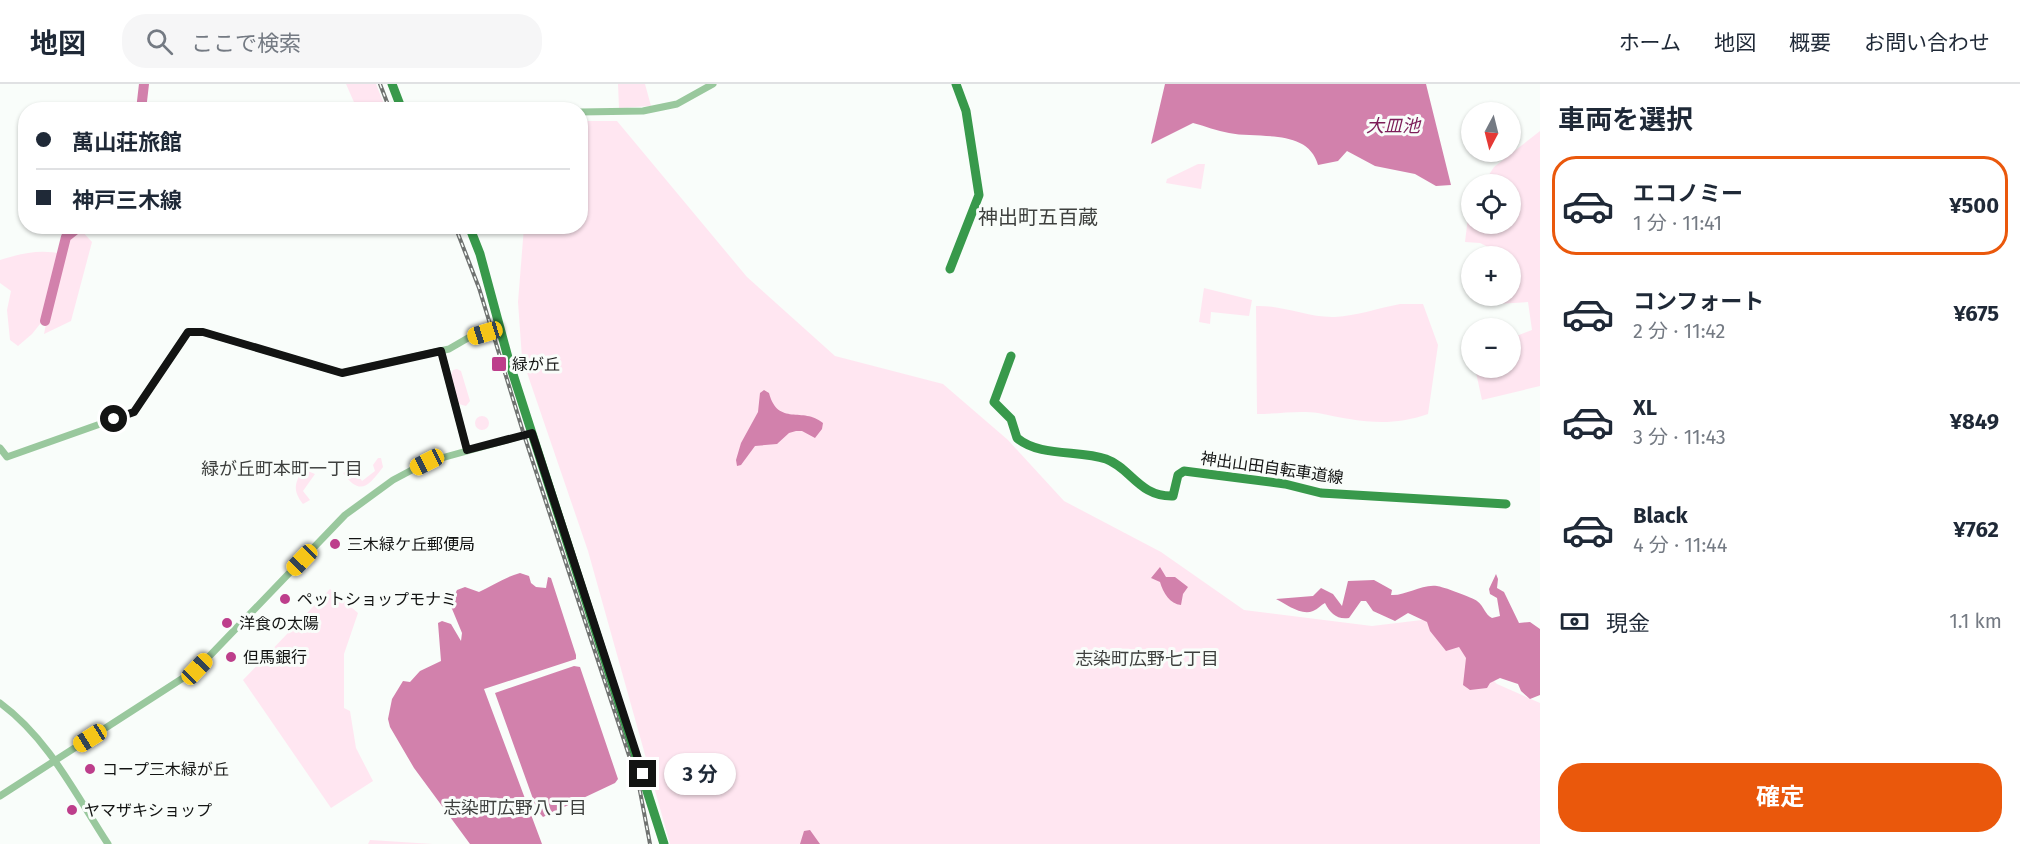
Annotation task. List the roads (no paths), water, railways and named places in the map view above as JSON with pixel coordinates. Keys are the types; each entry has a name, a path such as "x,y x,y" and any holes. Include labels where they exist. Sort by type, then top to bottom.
{"main road":[{"path":"392,84 399,102"},
{"path":"950,269 979,195 966,111 956,84"},
{"path":"473,234 532,433 664,844"},
{"name":"神出山田自転車道線","path":"1011,356 994,402 1011,419 1017,438 1046,450 1104,458 1143,489 1152,492 1173,496 1178,475 1184,471 1285,484 1321,493 1506,504"}],"street":[{"path":"588,112 643,111 677,104 713,84"},
{"path":"0,448 7,457 134,412 188,332 203,332 342,373 441,351 468,338 500,330"},
{"path":"441,351 467,450"},
{"path":"0,795 197,669 345,515 393,480 427,462 532,433"},
{"path":"0,703 15,714 55,760 108,844"}],"water":[{"name":"大皿池","path":"1165,84 1426,84 1451,185 1436,186 1415,174 1375,166 1347,151 1338,161 1318,165 1313,153 1304,145 1293,140 1229,133 1193,123 1151,144"},
{"path":"764,390 769,393 778,410 815,418 823,423 822,429 815,438 802,431 796,431 789,433 777,444 755,446 741,465 737,466 736,460 741,443 758,412 760,393"},
{"path":"1160,567 1166,577 1175,577 1188,587 1183,594 1181,605 1170,600 1160,582 1151,578"},
{"path":"520,573 529,576 531,583 536,587 546,588 548,577 551,578 576,655 576,659 484,689 542,844 470,844 414,768 390,727 388,719 392,699 403,681 410,682 420,671 441,661 438,623 442,621 451,624 461,641 462,633 450,604 457,590 465,587 479,592"},
{"path":"1496,574 1497,588 1504,592 1519,623 1530,622 1540,629 1540,695 1530,699 1521,691 1518,684 1500,678 1490,683 1487,688 1470,690 1463,685 1466,658 1459,647 1446,651 1430,631 1427,622 1408,613 1395,621 1373,611 1366,601 1361,601 1349,618 1341,618 1334,615 1325,603 1313,611 1304,612 1276,599 1313,596 1321,588 1333,594 1342,606 1348,581 1374,580 1392,590 1391,595 1431,586 1445,588 1477,601 1492,618 1500,616 1497,598 1490,594 1489,589"},
{"path":"574,666 580,667 618,779 615,783 543,817 537,810 495,693"},
{"path":"810,830 820,844 800,844 804,831"}],"waterway":[{"path":"142,102 144,84"},
{"path":"45,321 66,237 70,234"}],"railway":[{"path":"380,84 387,102"},
{"path":"458,234 479,288 524,435 639,786 650,844"}],"place":[{"name":"緑が丘","path":"499,364"},
{"name":"三木緑ケ丘郵便局","path":"335,544"},
{"name":"ペットショップモナミ","path":"285,599"},
{"name":"洋食の太陽","path":"227,623"},
{"name":"但馬銀行","path":"231,657"},
{"name":"コープ三木緑が丘","path":"90,769"},
{"name":"ヤマザキショップ","path":"72,810"}],"district":[{"name":"神出町五百蔵","path":"1038,217"},
{"name":"緑が丘町本町一丁目","path":"282,469"},
{"name":"志染町広野七丁目","path":"1147,659"},
{"name":"志染町広野八丁目","path":"515,808"}]}
